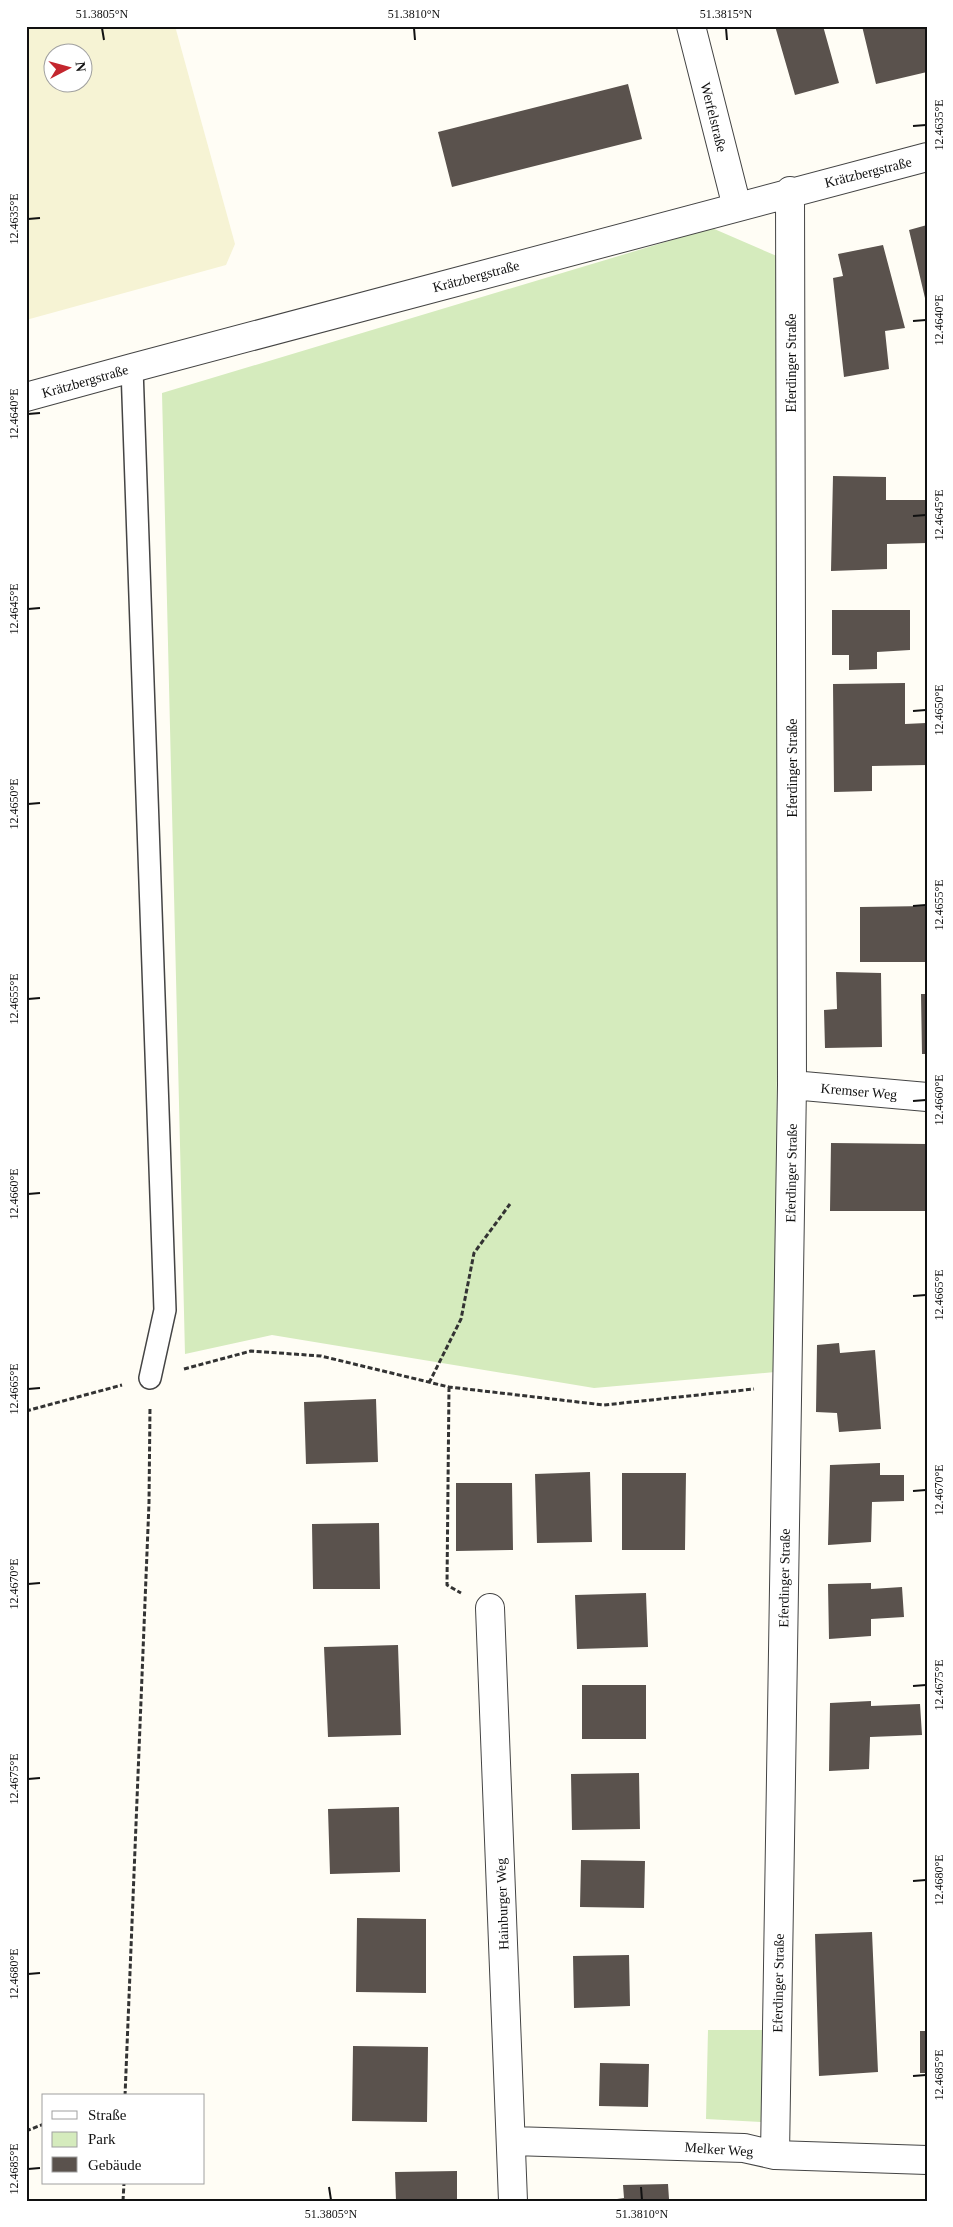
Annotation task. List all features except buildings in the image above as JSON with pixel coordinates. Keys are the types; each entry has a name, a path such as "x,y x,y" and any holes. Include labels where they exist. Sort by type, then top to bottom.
{"street":[{"name":"Werfelstraße","path":"691,26 737,207"},
{"name":"Krätzbergstraße","path":"26,398 737,207 790,191 927,156"},
{"name":"Eferdinger Straße","path":"775,2155 792,1085 790,191"},
{"name":"Kremser Weg","path":"792,1085 927,1097"},
{"name":"Hainburger Weg","path":"490,1608 513,2201"},
{"name":"Melker Weg","path":"512,2141 744,2148 775,2155 927,2160"}],"lane":[{"path":"132,368 165,1310 150,1378"}],"path":[{"path":"429,1383 461,1320 474,1253 510,1204"},
{"path":"26,1411 251,1351 321,1356 449,1388 604,1405 787,1386"},
{"path":"124,2094 149,1503 150,1378"},
{"path":"449,1388 447,1586 490,1608"},
{"path":"26,2131 42,2125"},
{"path":"123,2201 124,2184"}],"shaded area":[{"path":"26,26 175,26 235,244 226,265 26,320"}],"green space":[{"path":"712,228 779,257 781,437 775,1372 594,1388 272,1335 185,1354 162,393"},
{"path":"708,2030 764,2030 761,2122 706,2119"}]}
